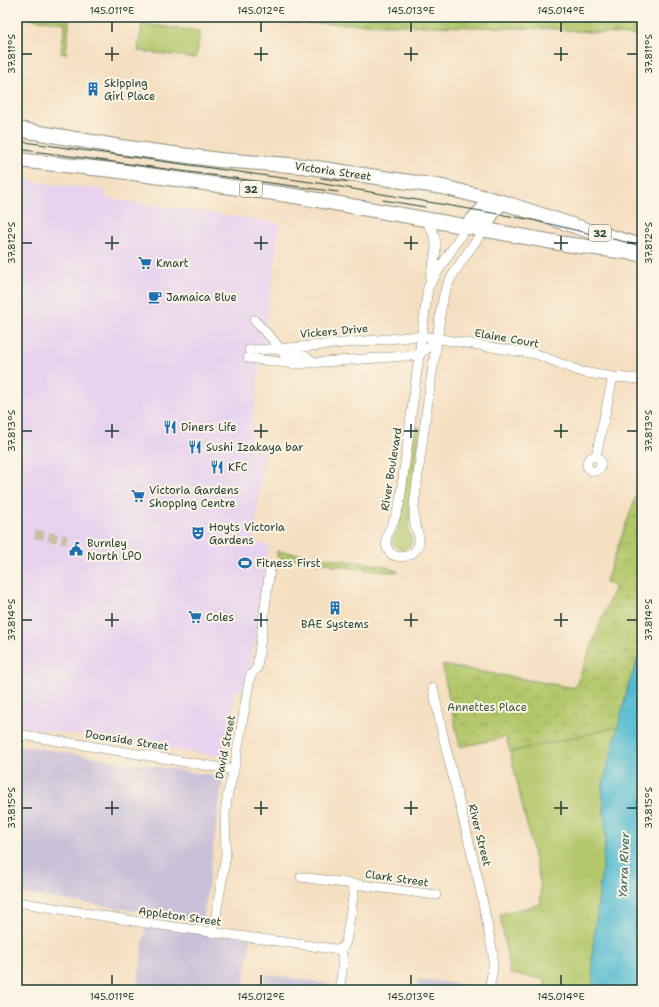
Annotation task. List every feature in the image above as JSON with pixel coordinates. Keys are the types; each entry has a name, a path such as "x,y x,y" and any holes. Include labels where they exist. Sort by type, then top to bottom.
{"main road":[{"name":"Victoria Street","path":"17,130 121,147 219,160 322,168 443,187 496,200 590,231 642,246"},
{"name":"32","path":"17,160 112,170 288,195 565,244 642,254"},
{"path":"466,227 496,200"},
{"path":"483,230 492,213 496,200"}],"street":[{"name":"River Boulevard","path":"425,219 434,233 436,243 435,256 428,288 421,336 400,501 395,518 386,535 386,542 390,552 400,557 413,553 420,538 415,523 414,510 430,382 447,285 483,230"},
{"name":"River Boulevard","path":"428,288 466,227"},
{"path":"254,320 286,356 306,356 315,362"},
{"name":"Vickers Drive","path":"419,355 293,364 249,354 335,343 421,336 438,339"},
{"path":"419,355 438,339"},
{"name":"Elaine Court","path":"438,339 536,354 577,371 613,377 642,379"},
{"path":"335,343 337,360"},
{"path":"596,456 613,377"},
{"path":"416,381 430,382"},
{"path":"412,413 426,416"},
{"name":"David Street","path":"213,933 226,855 225,814 228,794 234,770 250,676 257,668 270,568"},
{"name":"River Street","path":"433,688 444,740 479,883 493,954 493,968 489,990"},
{"name":"Doonside Street","path":"17,734 234,770"},
{"name":"Clark Street","path":"301,877 436,895"},
{"name":"Clark Street","path":"339,990 343,964 341,950 346,942 355,884"},
{"name":"Appleton Street","path":"17,902 213,933 341,950"}],"shaded area":[{"name":"Victoria Gardens Shopping Centre","path":"17,178 50,184 106,190 106,198 280,223 249,448 265,449 253,543 269,545 246,691 235,690 224,757 17,726"},
{"path":"17,745 223,777 203,921 17,893"},
{"path":"146,923 251,938 243,990 137,990"},
{"path":"266,974 329,984 328,990 263,990"},
{"path":"418,979 481,987 481,990 416,990"}],"green space":[{"path":"17,17 70,17 66,54 61,53 65,23"},
{"path":"206,17 642,17 642,36 552,29 271,22"},
{"path":"142,24 200,31 196,58 138,51"},
{"path":"418,426 420,429 408,528 412,541 408,547 403,550 393,544 393,537 398,531 414,429"},
{"name":"Annettes Place","path":"642,479 642,648 629,683 618,727 510,752 506,737 460,747 442,665 575,688 615,586 605,583"},
{"path":"277,551 385,566 399,572 383,572 381,570 366,570 365,568 333,566 332,563 318,564 317,561 301,562 300,559 281,560 281,557 277,557"},
{"path":"618,727 602,788 606,836 592,955 593,990 545,990 545,979 510,974 500,914 541,904 540,882 510,752"}],"water":[{"name":"Yarra River","path":"642,648 642,990 593,990 592,955 606,836 602,788 629,683"}],"tunnel":[{"path":"35,534 67,540"}],"tram line":[{"path":"17,141 318,183 533,220 642,246"},
{"path":"17,149 338,192"},
{"path":"321,178 349,182"},
{"path":"383,200 425,207"}],"place":[{"name":"Skipping Girl Place","path":"93,89"},
{"name":"Kmart","path":"145,263"},
{"name":"Jamaica Blue","path":"155,297"},
{"name":"Diners Life","path":"170,427"},
{"name":"Sushi Izakaya bar","path":"195,447"},
{"name":"KFC","path":"217,467"},
{"name":"Victoria Gardens Shopping Centre","path":"138,496"},
{"name":"Hoyts Victoria Gardens","path":"198,533"},
{"name":"Burnley North LPO","path":"76,549"},
{"name":"Fitness First","path":"245,563"},
{"name":"BAE Systems","path":"335,608"},
{"name":"Coles","path":"195,617"}]}
